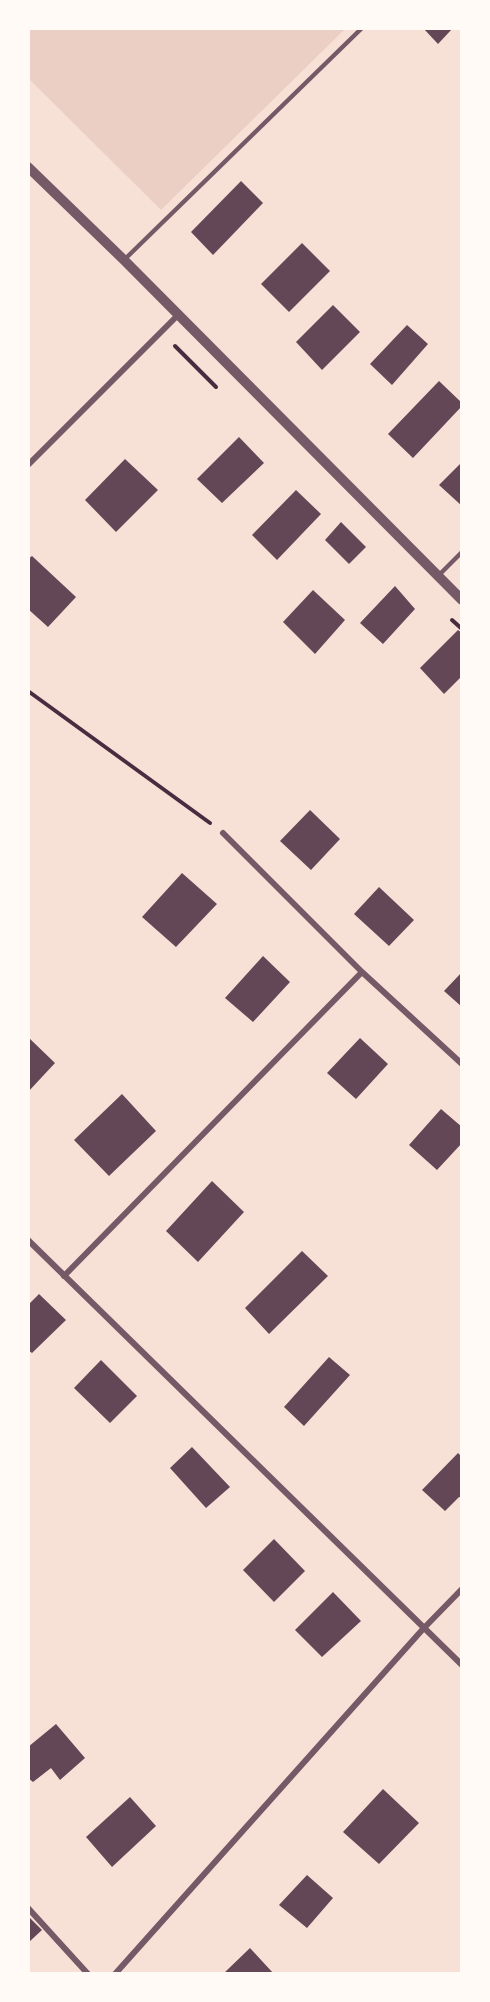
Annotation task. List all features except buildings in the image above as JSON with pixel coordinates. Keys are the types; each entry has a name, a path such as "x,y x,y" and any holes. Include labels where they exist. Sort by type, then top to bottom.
{"street":[{"path":"28,167 124,260 462,600"},
{"path":"28,465 178,315"},
{"path":"223,832 362,972 462,1064"},
{"path":"64,1276 362,972"},
{"path":"28,1240 462,1665"},
{"path":"115,1974 423,1629 462,1589"},
{"path":"28,1908 88,1974"}],"lane":[{"path":"124,260 362,28"},
{"path":"438,577 462,552"}],"path":[{"path":"28,691 223,832"}],"shaded area":[{"path":"28,29 345,29 161,210 29,79"}]}
